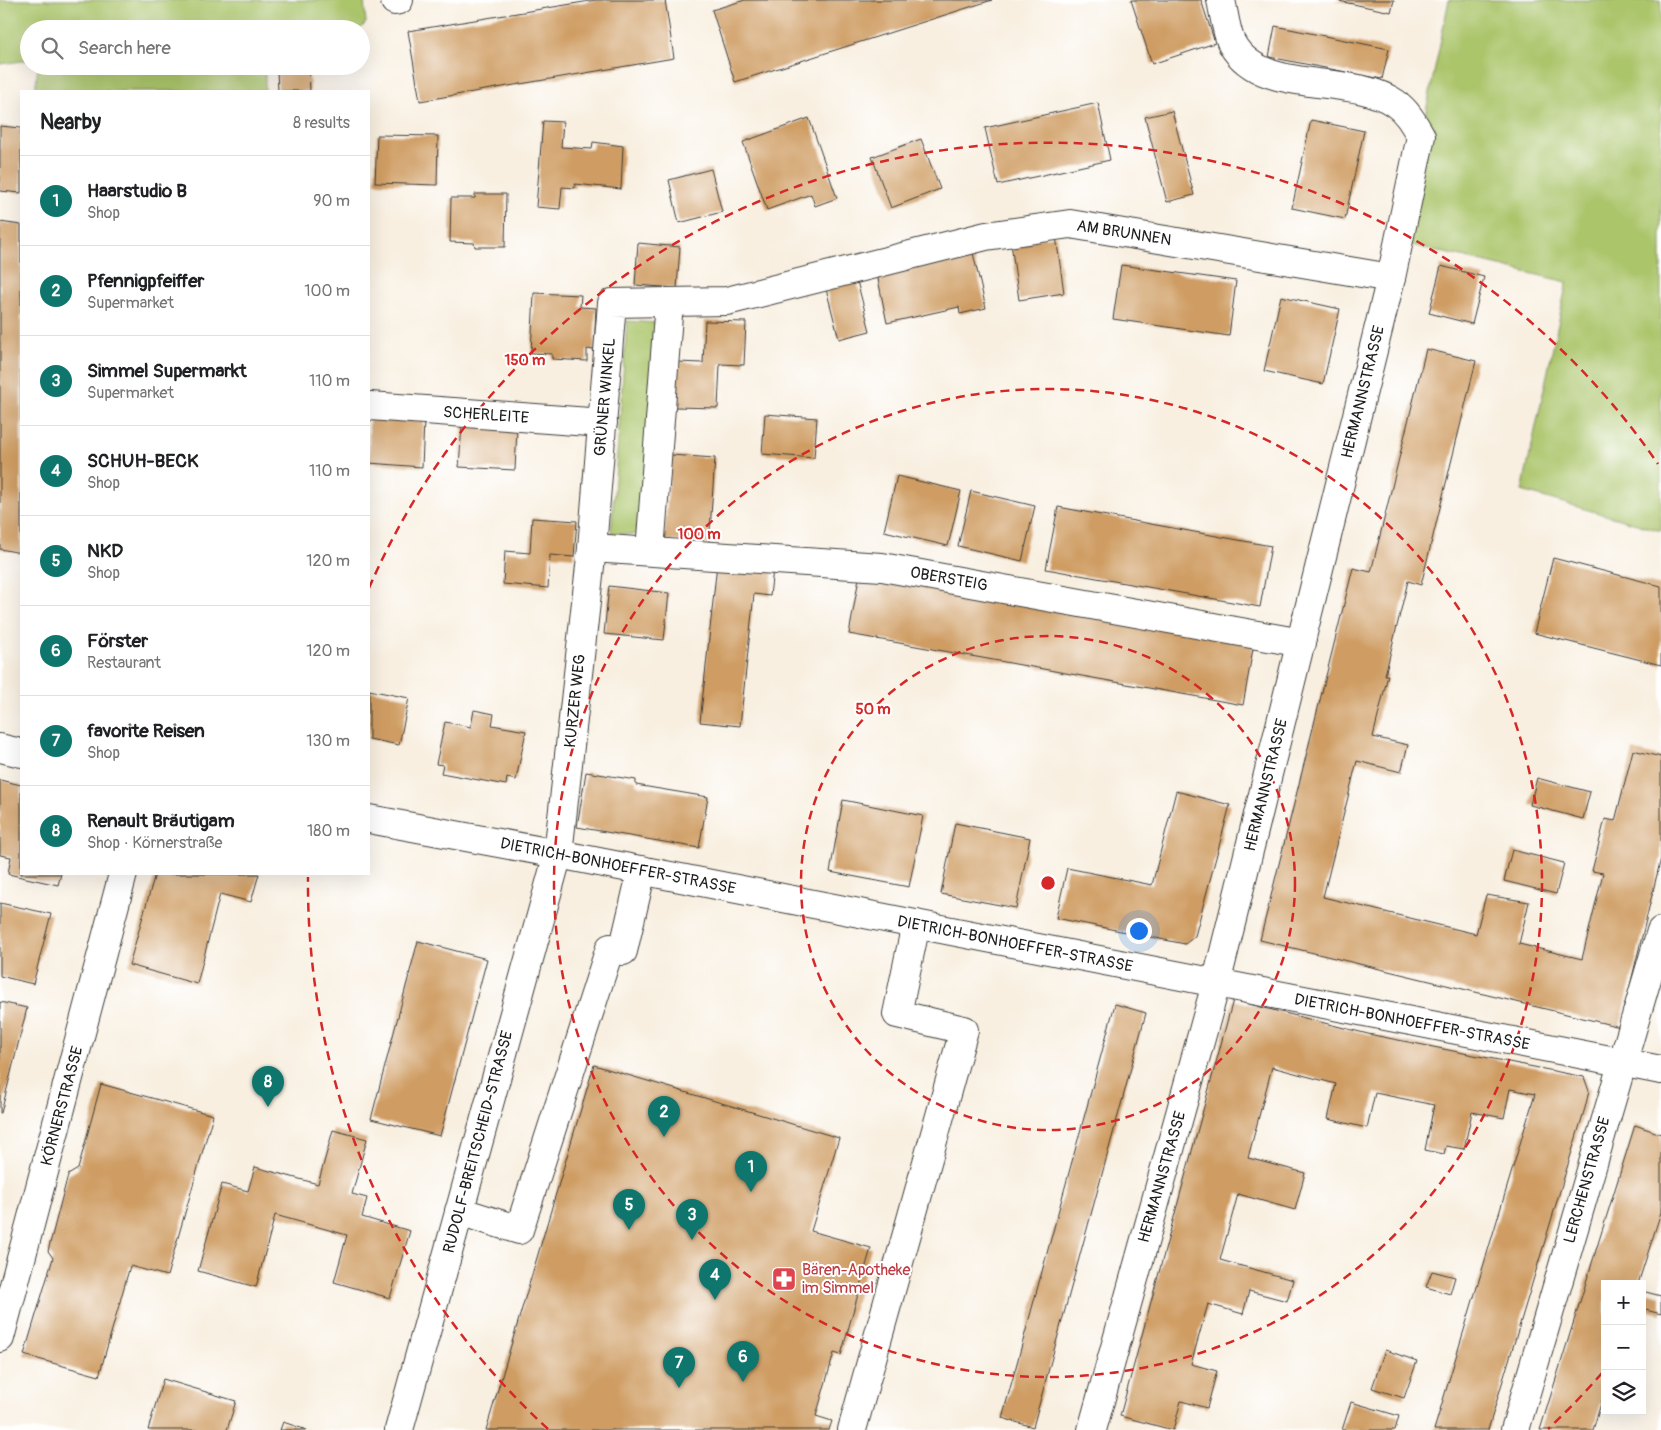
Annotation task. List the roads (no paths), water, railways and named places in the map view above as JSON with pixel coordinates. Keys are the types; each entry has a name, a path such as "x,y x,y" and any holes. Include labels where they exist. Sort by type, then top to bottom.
{"street":[{"name":"HERMANNSTRASSE","path":"1092,1430 1216,984 1391,278 1421,136 1410,118 1396,104 1373,92 1267,73 1247,63 1232,43 1221,0"},
{"name":"AM BRUNNEN","path":"772,289 986,236 1070,224 1391,278"},
{"name":"GRÜNER WINKEL","path":"592,548 612,303 726,301 772,289"},
{"path":"650,551 669,302"},
{"name":"SCHERLEITE","path":"370,406 603,423"},
{"name":"OBERSTEIG","path":"592,548 882,567 1302,642"},
{"name":"KURZER WEG","path":"558,854 592,548"},
{"path":"0,748 20,753"},
{"name":"DIETRICH-BONHOEFFER-STRASSE","path":"370,819 642,870 1661,1070"},
{"name":"RUDOLF-BREITSCHEID-STRASSE","path":"398,1430 558,854"},
{"path":"459,1211 519,1230 610,948 623,951 642,870"},
{"name":"KÖRNERSTRASSE","path":"0,1338 123,875"},
{"path":"852,1430 964,1030 897,1014 916,924"},
{"name":"LERCHENSTRASSE","path":"1515,1430 1621,1062 1661,931"}],"place":[{"name":"Renault Bräutigam","path":"268,1107"},
{"name":"Pfennigpfeiffer","path":"664,1137"},
{"name":"Haarstudio B","path":"751,1192"},
{"name":"NKD","path":"629,1230"},
{"name":"Simmel Supermarkt","path":"692,1240"},
{"name":"Bären-Apotheke im Simmel","path":"784,1279"},
{"name":"SCHUH-BECK","path":"715,1300"},
{"name":"Förster","path":"743,1382"},
{"name":"favorite Reisen","path":"679,1388"}]}
